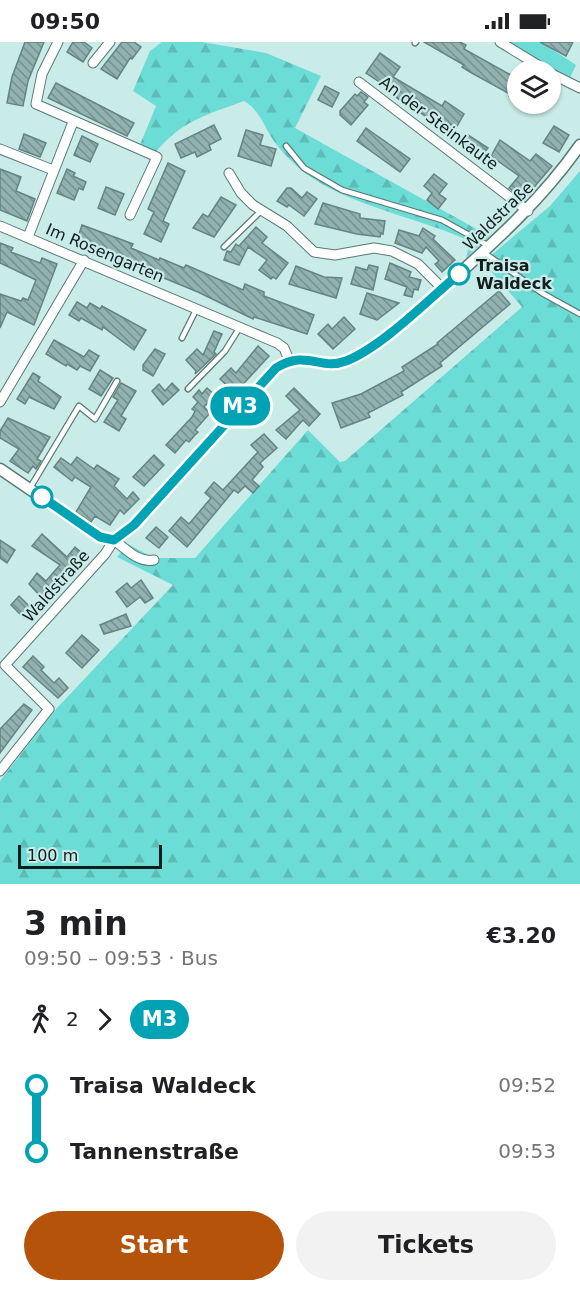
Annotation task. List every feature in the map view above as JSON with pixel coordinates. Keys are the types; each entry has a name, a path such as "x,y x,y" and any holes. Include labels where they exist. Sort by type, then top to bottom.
{"street":[{"path":"58,42 42,74 36,104 157,157 130,215"},
{"path":"501,42 530,60"},
{"path":"93,63 107,43"},
{"path":"561,79 580,88"},
{"name":"An der Steinkaute","path":"359,82 528,211"},
{"path":"28,237 73,122"},
{"name":"Waldstraße","path":"0,771 50,709 2,664 105,554 114,540 134,525 276,368 289,360 331,363 345,361 409,318 528,211 580,145"},
{"path":"0,149 53,170"},
{"path":"229,173 241,193 261,211 287,226 314,252 335,255 374,248 392,251 418,264 442,288"},
{"name":"Im Rosengarten","path":"0,226 240,327 284,348 289,360"},
{"path":"0,402 84,261"},
{"path":"0,469 100,537 114,540 136,557 146,561 154,560"}],"lane":[{"path":"286,147 304,168 342,190 442,220 486,249 542,293 580,314"},
{"path":"224,247 261,211"},
{"path":"182,338 197,308"},
{"path":"188,389 225,351 240,327"},
{"path":"30,488 78,406 95,419 117,381"}],"green space":[{"path":"162,42 202,42 266,53 321,76 295,128 489,236 466,258 470,241 353,199 317,181 285,154 258,115 244,101 195,120 175,133 155,153 139,147 156,106 133,91 150,51"},
{"path":"509,42 541,42 576,65 569,80 561,75 561,60 537,60"},
{"path":"580,171 580,884 0,884 0,781 57,708 173,585 117,557 128,544 154,558 195,558 308,430 340,462 345,461 522,307 483,262 550,206"}],"building":[{"path":"25,42 44,42 28,81 23,106 7,103 12,77"},
{"path":"73,42 84,42 92,48 83,62 67,52"},
{"path":"122,42 134,42 141,47 132,59 130,58 117,79 101,69"},
{"path":"424,42 460,42 466,45 464,49 507,73 507,92 462,67 464,65"},
{"path":"540,42 573,42 566,56"},
{"path":"380,53 400,67 393,77 442,106 445,101 464,114 456,128 430,113 427,117 392,95 393,91 366,73"},
{"path":"56,83 134,123 127,136 48,98"},
{"path":"325,86 339,93 332,107 318,100"},
{"path":"361,92 368,97 364,102 368,105 351,125 340,115 340,111 355,94 357,96"},
{"path":"214,125 221,139 209,145 211,150 197,157 195,152 181,158 175,144"},
{"path":"554,126 569,135 559,152 543,143"},
{"path":"366,128 410,159 400,172 357,141"},
{"path":"246,130 263,135 260,145 276,149 271,166 238,156"},
{"path":"24,134 46,143 40,157 19,149"},
{"path":"468,135 488,148 479,159 460,145"},
{"path":"82,136 98,144 90,162 74,155"},
{"path":"500,140 530,161 536,154 552,166 524,199 509,188 519,176 491,156"},
{"path":"168,163 185,171 163,221 169,224 161,242 144,234 154,212 148,209"},
{"path":"0,169 21,177 16,191 35,199 27,221 0,210"},
{"path":"67,169 75,173 73,176 86,182 83,190 79,188 74,200 57,193"},
{"path":"434,174 447,184 439,194 446,199 438,209 427,200 432,193 424,186"},
{"path":"106,187 124,194 115,215 98,208"},
{"path":"287,188 291,188 302,198 307,192 317,199 304,216 289,205 287,207 277,201"},
{"path":"221,197 236,205 214,237 193,228 203,214 208,217"},
{"path":"323,203 360,214 360,218 385,221 383,234 381,233 380,237 357,234 315,224"},
{"path":"82,225 133,244 131,248 159,260 160,258 184,268 186,265 243,290 245,284 264,292 264,296 314,315 307,334 254,317 253,319 198,292 77,240"},
{"path":"256,227 267,237 262,243 288,263 276,279 273,277 271,279 259,270 267,260 248,247 239,265 224,260 227,251 231,252 236,244 239,246"},
{"path":"423,228 435,236 433,239 455,260 442,272 435,264 439,261 426,247 422,253 395,243 399,230 419,236"},
{"path":"0,243 13,248 11,252 40,263 42,258 57,264 34,325 7,312 0,328 0,294 21,301 23,298 28,300 36,280 0,263"},
{"path":"390,263 411,272 409,277 421,280 418,290 414,289 412,297 404,295 407,287 385,279"},
{"path":"369,265 378,267 373,290 351,284 356,267 367,270"},
{"path":"296,266 324,277 342,278 336,298 289,284"},
{"path":"499,291 510,304 440,363 442,366 401,392 403,395 368,413 370,417 341,428 332,403 361,394 404,371 402,367 438,344"},
{"path":"367,293 399,303 377,320 360,314"},
{"path":"77,302 87,308 90,303 100,309 102,306 146,330 134,350 103,327 102,330 81,318 79,321 69,315"},
{"path":"344,317 355,329 333,349 318,334 328,324 332,329"},
{"path":"214,331 222,334 214,352 216,354 195,374 196,371 186,360 197,349 203,355"},
{"path":"54,340 84,357 89,350 99,356 90,371 80,366 77,370 46,354"},
{"path":"258,346 269,356 235,393 220,379 231,368 236,373"},
{"path":"155,349 165,354 153,376 143,370 143,365"},
{"path":"100,370 113,378 101,396 89,389"},
{"path":"33,373 40,377 38,381 61,397 54,409 29,397 25,404 17,399"},
{"path":"121,383 136,391 121,416 126,419 119,431 104,422 118,400 113,397"},
{"path":"172,383 179,390 163,405 152,391 159,384 165,391"},
{"path":"207,388 215,395 204,407 210,413 195,430 198,432 189,442 186,440 175,453 166,445 192,417 195,411 192,409 198,402 193,397 199,390 202,394"},
{"path":"294,388 320,414 309,426 303,420 286,439 276,430 300,410 286,396"},
{"path":"8,418 50,437 37,459 41,461 36,469 33,466 28,473 10,461 19,449 0,438 0,431"},
{"path":"264,434 277,448 260,463 263,467 252,480 259,486 253,493 245,486 238,493 234,490 187,547 169,531 181,517 189,524 211,498 205,493 214,482 223,490 258,452 251,445"},
{"path":"154,455 164,465 144,486 133,477"},
{"path":"77,457 94,469 97,465 119,479 114,486 127,499 133,492 139,499 124,514 120,510 110,525 95,516 91,522 76,512 91,487 75,477 72,481 54,467 61,458 71,465"},
{"path":"156,527 168,537 159,548 146,538"},
{"path":"42,534 67,557 75,547 83,554 42,598 29,584 37,573 46,581 60,565 32,546"},
{"path":"0,540 15,550 7,563 0,558"},
{"path":"141,580 153,598 145,603 140,597 127,607 116,592 127,583 131,588"},
{"path":"19,596 33,610 24,618 11,605"},
{"path":"126,614 131,626 104,634 100,625"},
{"path":"82,635 99,650 82,668 66,653"},
{"path":"33,656 44,667 41,670 54,683 59,678 68,688 58,698 23,667"},
{"path":"24,704 32,710 0,753 0,729"}],"bus line":[{"name":"M3","path":"42,497 100,537 114,540 134,525 276,368 289,360 297,359 331,363 345,361 409,318 459,274"}],"place":[{"name":"Traisa Waldeck","path":"459,274"}]}
